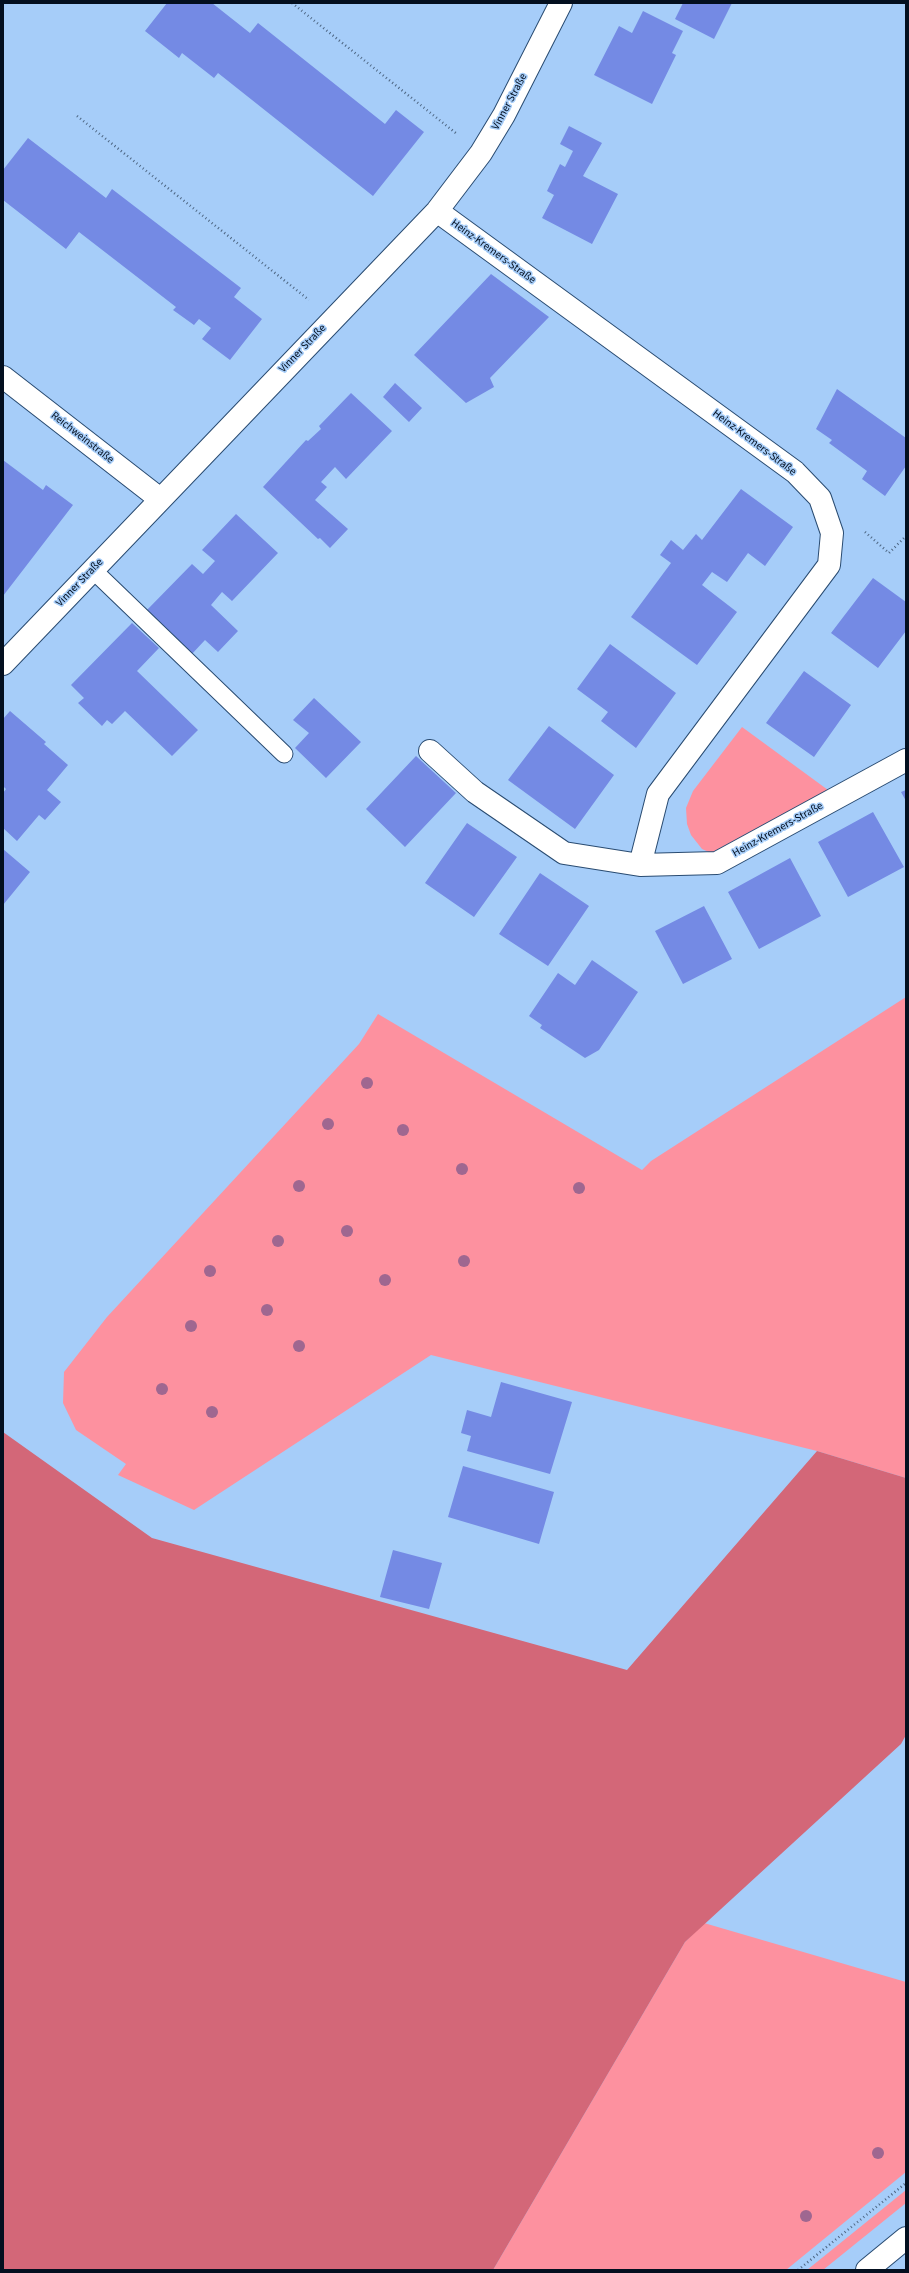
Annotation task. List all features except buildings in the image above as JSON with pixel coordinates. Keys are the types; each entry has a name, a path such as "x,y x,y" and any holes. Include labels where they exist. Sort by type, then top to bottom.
{"street":[{"name":"Vinner Straße","path":"3,664 437,211 481,153 504,115 561,3"},
{"name":"Heinz-Kremers-Straße","path":"437,211 794,472 820,498 832,533 829,565 658,794 640,865"},
{"name":"Reichweinstraße","path":"3,377 160,499"},
{"name":"Heinz-Kremers-Straße","path":"430,751 475,792 564,853 640,865 717,863 906,760"},
{"path":"867,2270 906,2238"}],"lane":[{"path":"93,570 284,754"}],"path":[{"path":"292,3 481,153"},
{"path":"77,116 332,319"},
{"path":"798,2270 906,2183"}],"shaded area":[{"path":"742,727 828,790 711,853 702,849 691,835 687,824 686,808 693,791"},
{"path":"906,997 906,1478 817,1451 431,1355 194,1510 118,1475 126,1464 76,1430 63,1403 64,1372 107,1317 359,1044 378,1014 642,1170 651,1161"},
{"path":"3,1432 152,1538 627,1670 817,1451 906,1478 906,1735 901,1744 685,1942 493,2270 3,2270"},
{"path":"704,1923 906,1982 906,2172 786,2270 493,2270 685,1942"},
{"path":"906,2190 906,2203 823,2270 807,2270"}]}
